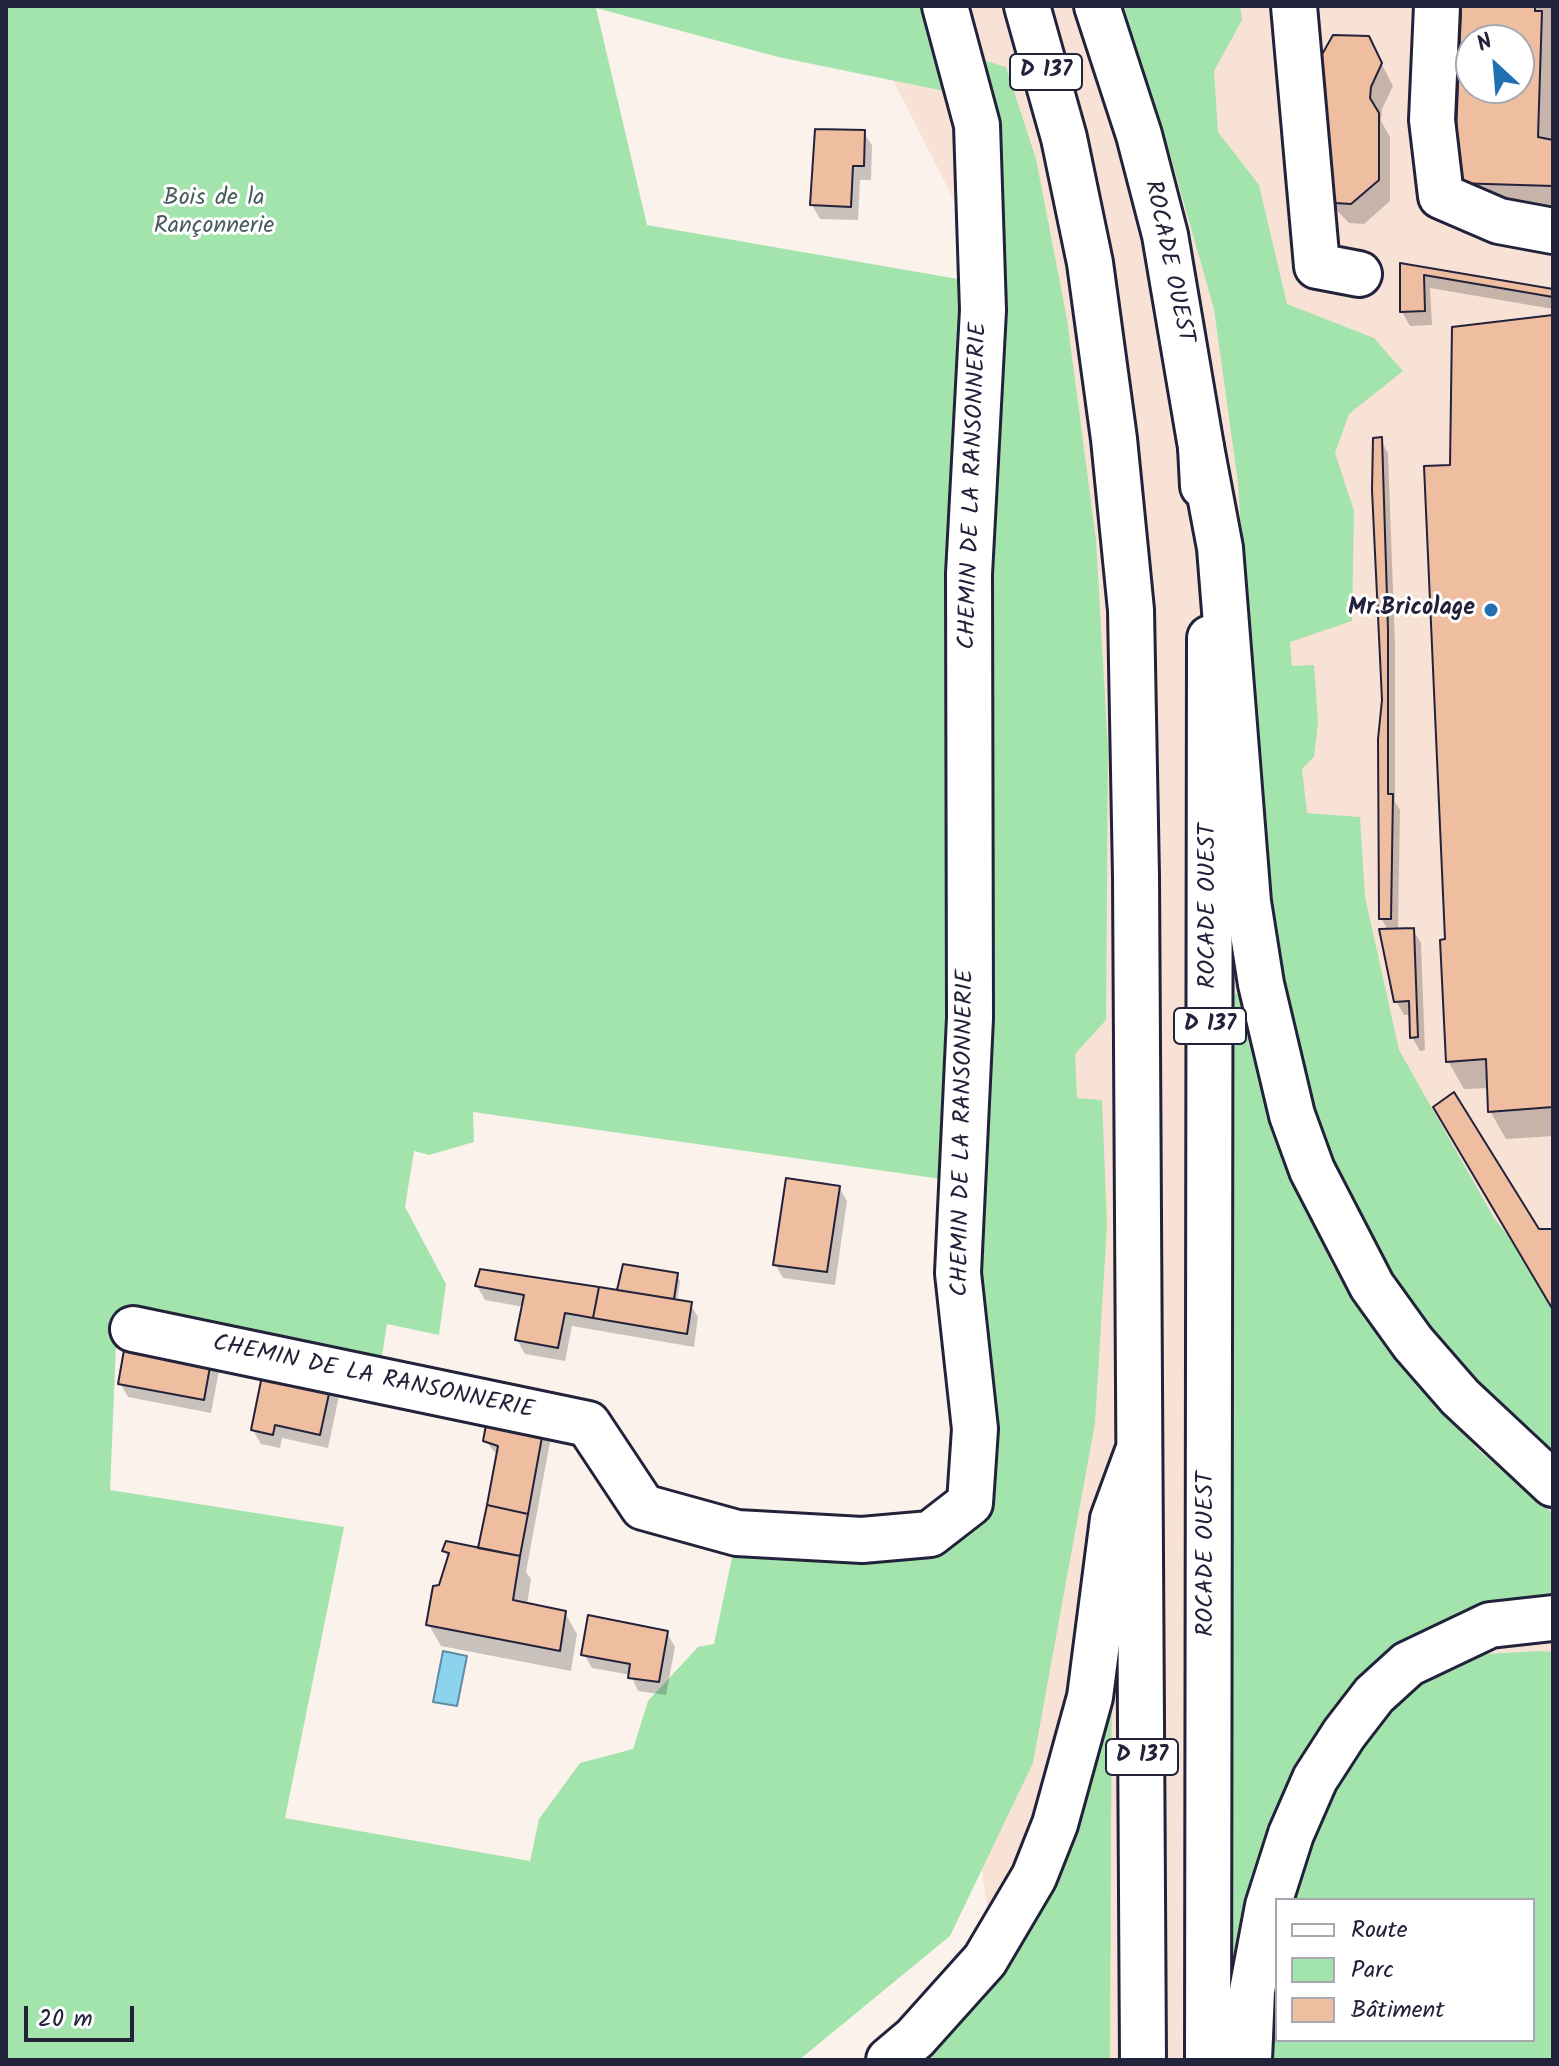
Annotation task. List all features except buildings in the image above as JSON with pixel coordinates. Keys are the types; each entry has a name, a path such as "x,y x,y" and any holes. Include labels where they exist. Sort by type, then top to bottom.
{"main road":[{"name":"CHEMIN DE LA RANSONNERIE","path":"133,1329 588,1424 643,1507 737,1533 862,1540 930,1534 970,1503 975,1429 958,1273 970,1018 969,574 983,310 977,125 945,6"},
{"name":"D 137","path":"1027,6 1064,138 1090,263 1114,439 1131,610 1136,877 1137,1454 1142,1673 1143,2060"},
{"name":"ROCADE OUEST","path":"1097,6 1139,135 1165,235 1201,447 1210,701 1208,2060"},
{"path":"1294,6 1317,266 1359,274"},
{"path":"1437,6 1432,120 1441,196 1499,221 1553,231"},
{"path":"1201,447 1220,548 1248,902 1261,984 1292,1115 1312,1170 1372,1286 1413,1343 1460,1397 1553,1484"},
{"path":"889,2060 915,2038 985,1960 1034,1877 1055,1824 1090,1697 1113,1519 1137,1454"},
{"path":"1249,2060 1252,1991 1268,1906 1291,1834 1315,1779 1374,1695 1408,1664 1450,1641 1490,1625 1553,1618"}],"shaded area":[{"path":"855,6 1553,6 1553,2060 1010,2060 943,1608 1004,1589 977,245"}],"green space":[{"name":"Bois de la Rançonnerie","path":"6,6 945,6 979,59 1006,67 1036,159 1067,319 1096,540 1108,749 1106,1020 1075,1054 1077,1098 1102,1100 1107,1226 1095,1423 1033,1763 950,1936 799,2060 6,2060","holes":["596,8 778,57 969,96 981,283 647,225","473,1112 962,1182 969,1503 862,1540 737,1533 714,1644 698,1647 648,1701 633,1749 580,1763 539,1819 530,1861 285,1818 344,1527 110,1490 117,1321 379,1375 387,1324 439,1335 446,1284 405,1207 414,1151 429,1155 474,1142"]},
{"path":"1121,6 1240,6 1242,20 1214,71 1218,132 1259,185 1287,304 1374,338 1403,371 1349,414 1335,453 1354,511 1352,621 1290,642 1292,666 1314,665 1318,722 1314,757 1302,769 1307,813 1360,817 1365,897 1399,1050 1494,1218 1553,1294 1553,1464 1436,1342 1353,1231 1313,1143 1265,925 1238,483 1214,309 1168,147"},
{"path":"1231,994 1241,994 1269,1124 1333,1267 1476,1448 1553,1514 1553,1603 1340,1712 1230,2037"},
{"path":"1112,1635 1110,2060 910,2060 962,2008"},
{"path":"1553,1652 1553,2060 1269,2060 1275,1984 1275,2042 1535,2042 1535,1898 1287,1898 1296,1856 1360,1736 1423,1682 1483,1654"}],"water":[{"path":"443,1651 467,1656 457,1706 433,1702"}],"place":[{"name":"Mr.Bricolage","path":"1491,610"}]}
